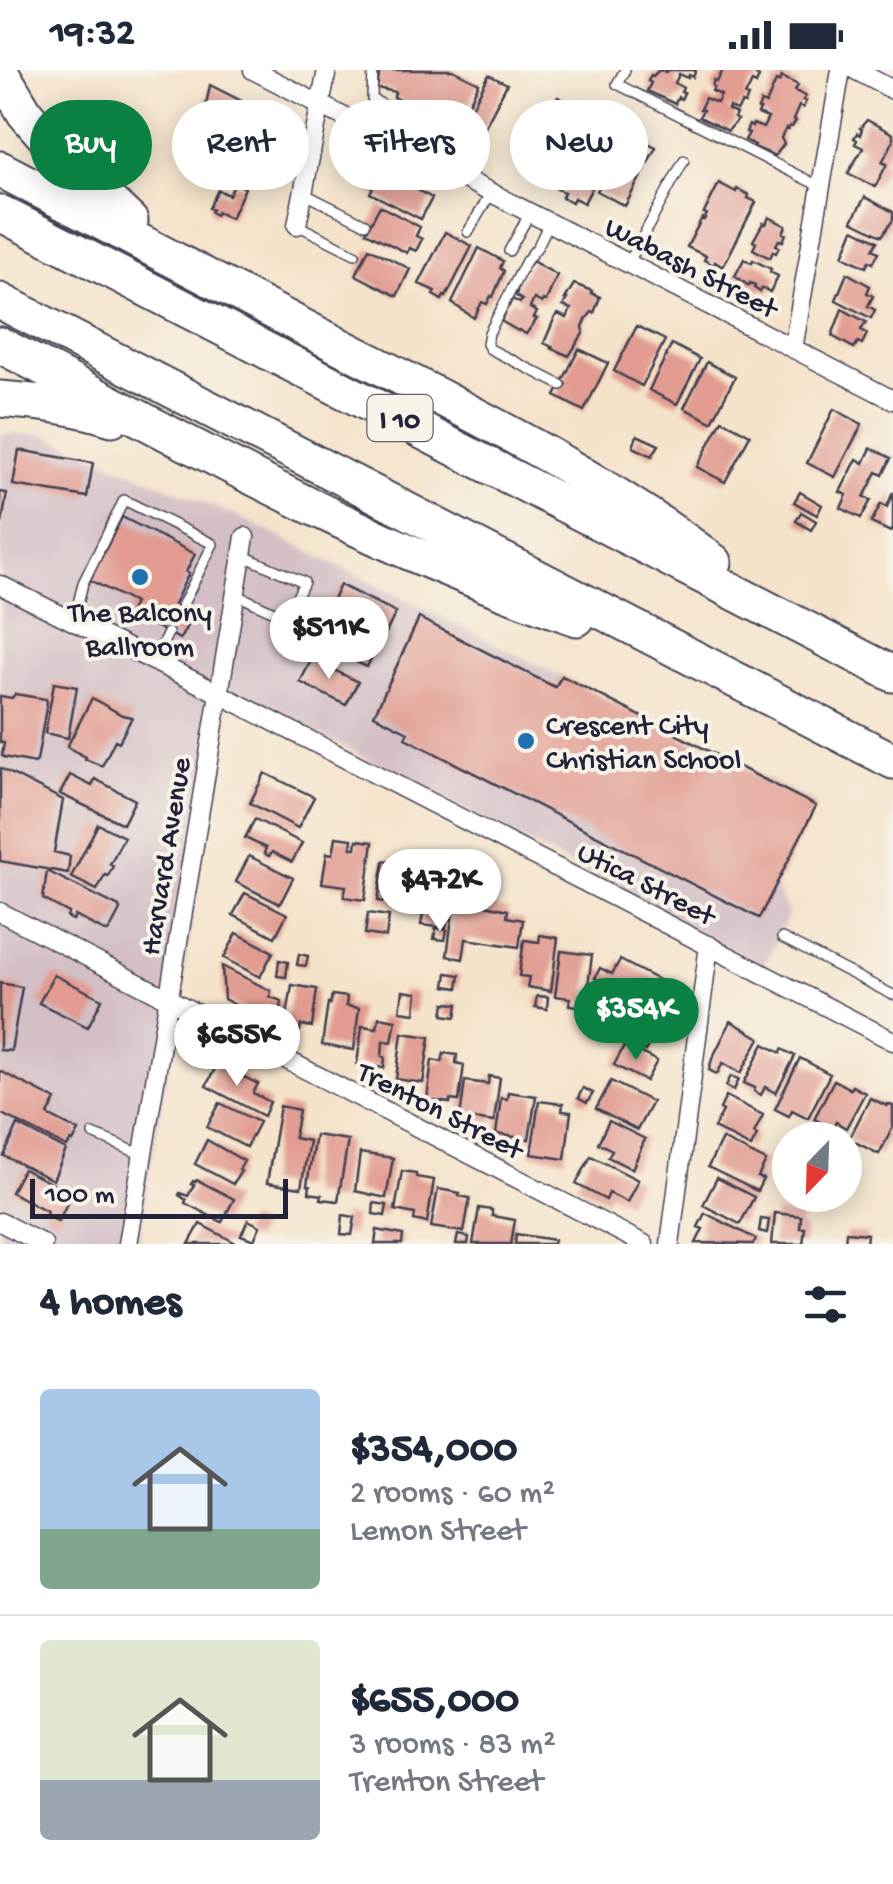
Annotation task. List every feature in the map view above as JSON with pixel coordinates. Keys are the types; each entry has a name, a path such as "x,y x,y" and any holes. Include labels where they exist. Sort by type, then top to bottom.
{"highway":[{"path":"0,70 25,113 103,197 137,227 218,281"},
{"path":"0,169 593,478 689,543 799,626"},
{"name":"I 10","path":"0,213 893,674"},
{"name":"I 10","path":"0,301 893,761"},
{"path":"0,345 246,473 478,584 686,655"},
{"path":"0,400 94,412 164,436 246,473"}],"street":[{"name":"Wabash Street","path":"253,70 893,400"},
{"path":"297,225 328,70"},
{"path":"793,349 841,70"},
{"path":"855,70 893,90"},
{"name":"Harvard Avenue","path":"128,1244 243,546"},
{"name":"Utica Street","path":"0,585 892,1037"},
{"name":"Trenton Street","path":"0,912 644,1244"},
{"path":"670,1244 709,945"},
{"path":"0,1222 43,1244"}],"lane":[{"path":"372,100 373,70"},
{"path":"625,70 617,84 821,188"},
{"path":"628,264 684,160"},
{"path":"303,193 366,224"},
{"path":"468,232 491,193"},
{"path":"509,251 530,213"},
{"path":"549,223 489,333 487,344 561,386"},
{"path":"297,225 355,254"},
{"path":"74,622 83,583 124,500 212,544 181,608"},
{"path":"235,594 288,618 304,582 243,546"},
{"path":"154,661 168,633"},
{"path":"782,938 893,995"},
{"path":"93,1134 143,1154"}],"shaded area":[{"path":"0,434 45,435 252,523 813,802 772,880 789,914 764,966 231,688 138,1244 0,1244"}],"building":[{"path":"380,70 453,70 479,83 470,100 400,100 394,97 395,92 377,88"},
{"path":"659,70 696,70 693,77 679,74 675,83 684,93 675,104 647,91 651,75"},
{"path":"723,70 757,70 759,77 756,84 752,82 745,104 737,111 729,107 737,120 728,131 699,117 705,98 717,103 721,95 712,91 712,86"},
{"path":"489,75 507,84 490,117 490,100 476,100"},
{"path":"782,77 798,85 795,91 806,96 806,101 803,108 799,106 792,127 786,128 781,138 784,144 775,156 745,140 749,125 763,128 768,118 758,114 758,109 761,102 766,104 776,81"},
{"path":"210,85 239,100 207,100"},
{"path":"867,120 893,134 882,162 887,164 875,187 848,173 863,148 855,144 854,138 857,133 860,135"},
{"path":"648,143 656,147 648,162"},
{"path":"719,183 749,195 756,202 723,267 704,260 706,256 687,247 707,214 704,213"},
{"path":"218,190 229,195 232,190 244,190 231,218 211,212 209,208"},
{"path":"419,190 432,198 421,219 370,193"},
{"path":"559,190 591,190 584,203 562,197 564,192"},
{"path":"598,190 633,190 625,206"},
{"path":"865,197 893,212 893,220 882,236 852,221"},
{"path":"380,206 420,227 416,236 422,239 416,251 409,248 407,253 366,232"},
{"path":"769,217 786,226 783,241 779,240 776,253 773,251 770,258 753,249 753,241"},
{"path":"854,229 878,241 873,249 879,252 866,267 843,256"},
{"path":"445,232 472,246 442,300 433,295 435,291 419,284"},
{"path":"369,248 410,269 397,296 356,275"},
{"path":"479,248 503,261 500,268 504,271 493,297 487,304 482,302 474,318 452,303"},
{"path":"744,259 771,269 778,276 770,292 762,288 760,292 755,285 749,286 735,276"},
{"path":"532,261 557,275 546,301 534,299 530,308 537,312 537,319 526,334 501,321 512,299 520,303 522,300 516,296 516,286"},
{"path":"847,273 870,286 867,293 873,296 868,306 875,310 871,318 836,300"},
{"path":"574,284 600,297 569,356 544,343 555,317 558,314 567,318 571,309 563,306"},
{"path":"842,309 866,322 861,330 867,334 862,344 858,342 854,348 832,336"},
{"path":"637,326 665,340 642,386 614,371"},
{"path":"672,344 700,359 677,404 649,390"},
{"path":"579,349 608,363 584,411 555,396"},
{"path":"707,362 735,377 712,422 684,408"},
{"path":"834,409 862,424 835,477 807,463"},
{"path":"722,420 750,435 725,482 697,467"},
{"path":"637,435 659,445 652,456 633,447"},
{"path":"871,448 891,458 883,475 877,472 864,497 871,500 861,518 841,508 847,495 840,492 857,459 864,463"},
{"path":"19,450 93,463 87,497 13,485"},
{"path":"0,492 7,493 2,523 0,523"},
{"path":"800,492 822,505 817,515 794,502"},
{"path":"893,492 891,532 871,523 881,504 887,507"},
{"path":"801,512 816,521 811,530 796,521"},
{"name":"The Balcony Ballroom","path":"122,517 195,554 174,604 193,614 180,639 129,613 134,603 90,580"},
{"path":"340,585 396,612 384,637 328,609"},
{"path":"323,613 378,643 367,667 310,640"},
{"path":"419,618 555,687 562,676 816,806 759,918 405,738 408,732 374,715"},
{"path":"312,659 358,682 346,705 300,682"},
{"path":"54,683 77,687 68,738 45,733"},
{"path":"15,694 47,702 35,763 2,755 0,696 12,698"},
{"path":"92,698 132,717 102,766 67,747"},
{"path":"0,768 63,800 54,852 70,856 68,873 0,861"},
{"path":"265,773 314,797 298,828 250,803"},
{"path":"70,775 92,786 95,779 135,800 123,824 60,794"},
{"path":"255,819 302,843 292,862 272,852 269,856 264,853 266,848 245,838"},
{"path":"98,824 124,837 108,876 97,890 71,877"},
{"path":"336,837 352,839 351,848 356,848 357,840 373,842 365,900 344,897 346,886 322,883 327,853 333,854"},
{"path":"249,856 293,878 280,904 236,882"},
{"path":"402,859 419,862 412,906 378,901 384,861 401,863"},
{"path":"47,871 119,907 109,931 75,916 73,920 67,917 69,913 43,899"},
{"path":"421,876 453,881 446,928 421,925 424,908 417,907"},
{"path":"245,893 287,914 275,937 233,915"},
{"path":"472,902 508,910 507,917 523,920 519,947 466,939 463,959 447,956 454,903"},
{"path":"368,913 389,916 386,937 365,934"},
{"path":"436,928 447,930 445,940 434,939"},
{"path":"237,933 273,952 260,977 224,958"},
{"path":"540,935 558,938 551,991 527,987 529,977 519,976 524,940 539,942"},
{"path":"561,951 592,955 586,1001 579,1000 578,1006 569,1005 570,998 555,996"},
{"path":"299,954 308,956 306,966 297,965"},
{"path":"279,960 288,962 286,977 277,976"},
{"path":"620,960 666,984 654,1008 595,978 600,968 612,974"},
{"path":"222,966 271,991 270,997 282,1001 279,1023 267,1022 224,999"},
{"path":"447,973 460,975 458,988 445,986"},
{"path":"54,975 102,999 88,1027 39,1003"},
{"path":"0,983 22,987 11,1051 0,1050"},
{"path":"292,985 317,989 312,1027 301,1025 300,1031 285,1028"},
{"path":"403,991 417,993 415,1013 400,1011"},
{"path":"332,995 347,997 346,1006 359,1008 354,1050 322,1045"},
{"path":"537,996 548,997 547,1009 535,1007"},
{"path":"445,1003 458,1004 456,1017 443,1015"},
{"path":"629,1007 661,1023 645,1051 619,1037 622,1031 618,1028"},
{"path":"601,1010 612,1016 604,1029 594,1023"},
{"path":"379,1017 396,1020 392,1042 383,1041 384,1068 357,1064 362,1026 377,1028"},
{"path":"731,1021 760,1038 741,1073 723,1063 717,1074 709,1070"},
{"path":"402,1033 430,1037 423,1083 396,1079"},
{"path":"764,1044 795,1056 776,1093 765,1087 761,1095 744,1083"},
{"path":"625,1045 657,1061 646,1081 614,1065"},
{"path":"444,1053 457,1055 456,1063 464,1065 459,1101 450,1103 427,1100 432,1060 442,1062"},
{"path":"800,1058 830,1074 808,1118 792,1110 789,1116 775,1109"},
{"path":"218,1063 258,1084 253,1093 270,1102 264,1116 206,1086"},
{"path":"0,1071 56,1100 48,1115 79,1131 73,1142 67,1147 0,1113"},
{"path":"489,1076 500,1078 494,1122 460,1117 465,1081 488,1084"},
{"path":"731,1076 739,1079 734,1090 726,1086"},
{"path":"834,1080 865,1093 849,1122 814,1119"},
{"path":"611,1081 652,1102 637,1130 596,1109"},
{"path":"583,1088 593,1093 587,1103 578,1098"},
{"path":"508,1092 536,1096 529,1139 496,1134 501,1098 507,1099"},
{"path":"726,1096 763,1115 751,1147 714,1128"},
{"path":"870,1098 893,1106 893,1127 879,1154 862,1146 862,1122 858,1122"},
{"path":"539,1101 563,1104 562,1111 571,1112 565,1159 531,1154"},
{"path":"220,1103 259,1122 246,1147 207,1127"},
{"path":"280,1106 299,1110 294,1138 309,1141 301,1188 267,1183"},
{"path":"609,1121 645,1139 632,1169 608,1157 612,1150 598,1143"},
{"path":"18,1125 66,1150 53,1180 4,1156"},
{"path":"315,1135 348,1140 338,1201 309,1193"},
{"path":"722,1139 766,1161 758,1177 763,1179 757,1191 708,1167"},
{"path":"207,1140 244,1161 233,1184 195,1164"},
{"path":"360,1153 393,1158 386,1198 355,1191"},
{"path":"591,1156 638,1180 627,1202 609,1193 606,1200 576,1184"},
{"path":"23,1169 72,1194 58,1221 11,1192"},
{"path":"402,1171 434,1180 427,1223 414,1220 415,1214 395,1210"},
{"path":"717,1178 754,1197 740,1224 703,1205"},
{"path":"197,1180 234,1199 222,1222 185,1203 179,1195 188,1196 194,1185 191,1184"},
{"path":"438,1189 470,1198 464,1232 431,1227"},
{"path":"374,1203 387,1205 385,1216 373,1214"},
{"path":"479,1208 492,1210 492,1216 515,1220 511,1244 473,1244"},
{"path":"705,1213 756,1239 753,1244 696,1243"},
{"path":"775,1213 801,1216 800,1228 805,1228 803,1244 772,1244"},
{"path":"343,1215 355,1217 352,1235 341,1234"},
{"path":"761,1219 769,1220 767,1233 759,1231"},
{"path":"248,1220 260,1226 254,1240 241,1235"},
{"path":"200,1224 238,1244 189,1244"},
{"path":"377,1230 403,1235 402,1244 375,1244"},
{"path":"846,1232 867,1234 866,1244 845,1244"},
{"path":"516,1234 554,1240 553,1244 515,1244"},
{"path":"458,1235 469,1237 468,1244 456,1244"}],"place":[{"name":"The Balcony Ballroom","path":"140,577"},
{"name":"Crescent City Christian School","path":"526,741"}]}
